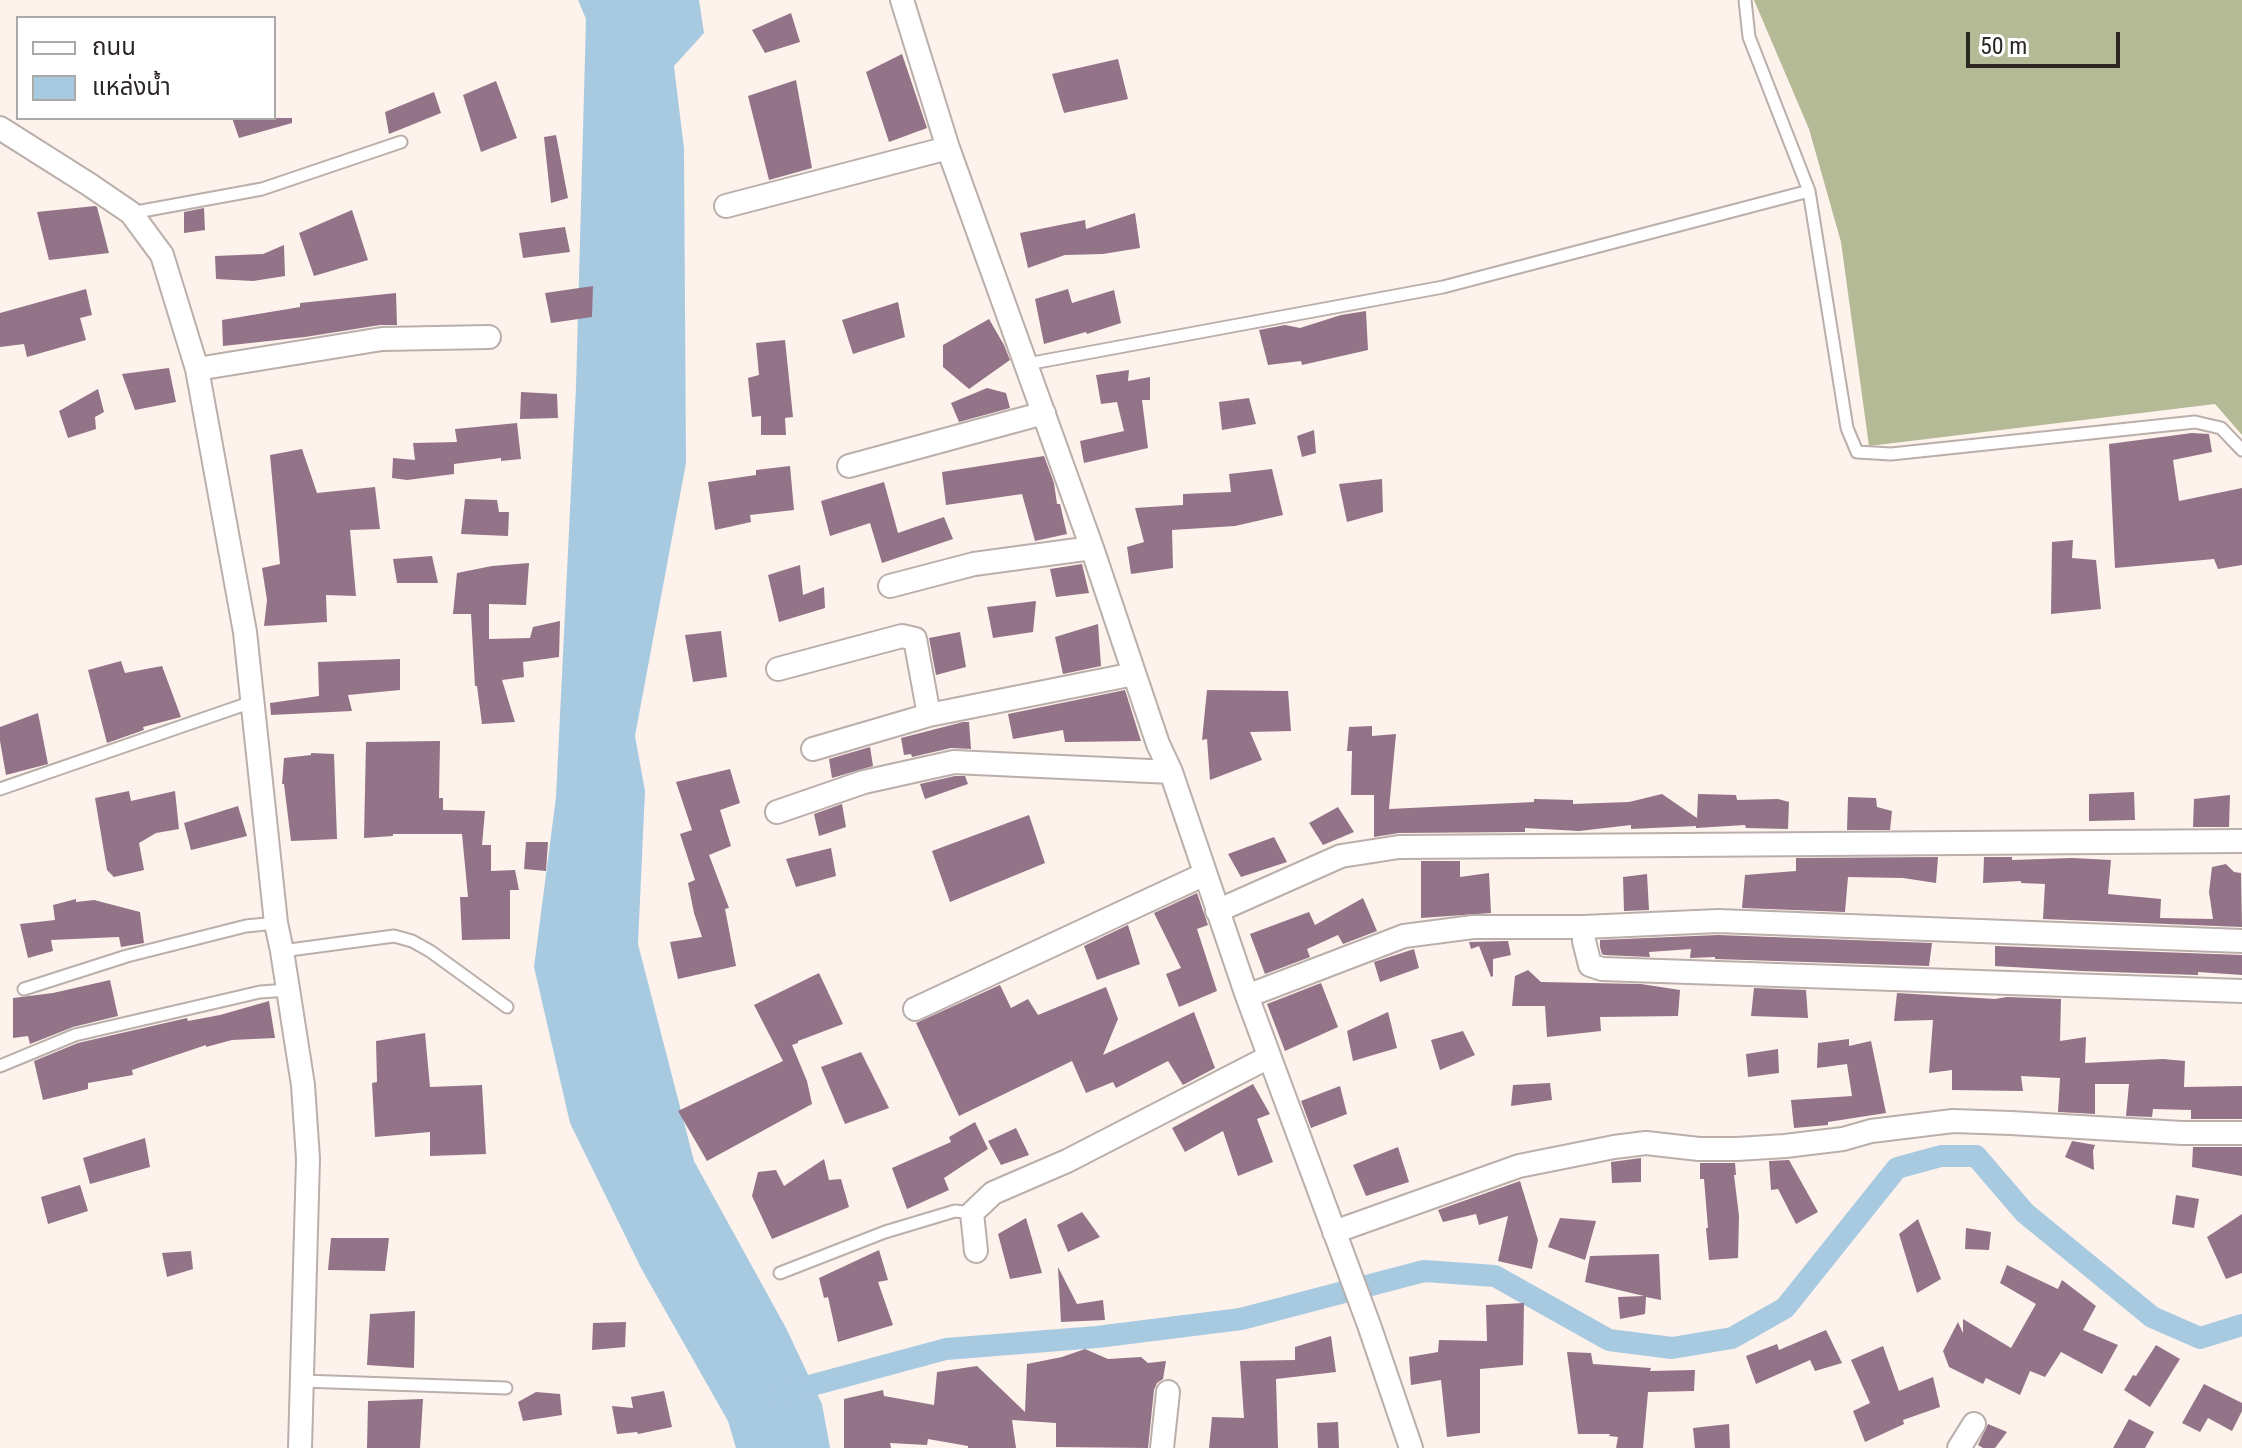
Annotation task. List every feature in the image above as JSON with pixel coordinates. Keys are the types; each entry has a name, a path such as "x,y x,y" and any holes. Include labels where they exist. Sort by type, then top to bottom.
{"street":[{"path":"902,0 948,148 1092,548 1158,744 1171,772 1247,996 1369,1325 1411,1448"},
{"path":"0,128 131,213 162,255 197,369 245,632 276,923 303,1085 308,1159 300,1448"},
{"path":"726,206 948,148"},
{"path":"197,369 382,339 489,337"},
{"path":"849,466 1044,413"},
{"path":"890,586 974,564 1092,548"},
{"path":"778,669 902,636 915,639 929,715"},
{"path":"813,749 929,715 1134,674"},
{"path":"777,812 864,782 954,762 1171,772"},
{"path":"1217,911 1341,856 1399,847 2242,841"},
{"path":"915,1009 1205,874"},
{"path":"1247,996 1404,936 1473,927 1584,927 1718,921 2242,941"},
{"path":"1584,927 1590,965 1602,969 2242,991"},
{"path":"976,1251 972,1213 993,1193 1067,1161 1269,1057"},
{"path":"1335,1235 1519,1166 1646,1143 1699,1149 1737,1149 1830,1141 1871,1131 1953,1121 2182,1133 2242,1133"},
{"path":"1162,1448 1168,1392"},
{"path":"1959,1448 1974,1424"}],"lane":[{"path":"1745,0 1749,37 1809,191 1847,428 1857,452 1891,454 2195,422 2221,428 2242,450"},
{"path":"131,213 262,189 401,142"},
{"path":"1027,364 1443,287 1809,191"},
{"path":"0,789 252,702"},
{"path":"24,989 127,956 246,926 276,923"},
{"path":"282,951 394,936 403,938 430,951 507,1007"},
{"path":"0,1066 75,1035 260,992 288,990"},
{"path":"780,1273 885,1232 955,1211 972,1213"},
{"path":"302,1381 506,1388"}],"green space":[{"path":"1754,0 2242,0 2242,435 2215,404 1869,446 1841,242 1809,129"}],"water":[{"path":"578,0 699,0 704,33 674,66 684,149 686,463 635,736 645,791 638,944 694,1161 786,1328 822,1404 830,1448 736,1448 728,1421 641,1268 570,1123 534,967 556,797 576,387 586,19"}],"building":[{"path":"791,13 800,42 765,53 752,30"},
{"path":"902,54 927,128 889,142 866,72"},
{"path":"1118,59 1128,99 1064,113 1052,74"},
{"path":"796,80 812,168 769,180 748,96"},
{"path":"496,81 517,138 481,152 463,95"},
{"path":"434,92 441,113 389,134 385,112"},
{"path":"292,118 292,123 239,138 233,120"},
{"path":"556,135 568,198 551,203 544,137"},
{"path":"95,206 109,253 49,260 37,212"},
{"path":"204,208 205,230 184,233 184,212"},
{"path":"352,210 368,260 314,276 299,233"},
{"path":"1135,213 1140,248 1103,254 1065,255 1028,268 1020,233 1085,220 1086,229"},
{"path":"565,227 570,252 523,258 519,233"},
{"path":"284,245 285,276 253,281 216,279 215,256 263,254"},
{"path":"593,286 592,317 551,323 545,293"},
{"path":"86,289 92,315 80,318 86,340 27,357 24,344 0,347 0,313"},
{"path":"1068,289 1072,303 1114,290 1121,323 1044,344 1035,299"},
{"path":"396,293 397,325 223,346 222,320 300,307 300,303"},
{"path":"898,302 905,337 853,354 842,320"},
{"path":"1366,311 1368,350 1302,365 1301,361 1268,365 1259,330 1285,325 1300,328"},
{"path":"989,319 1010,360 969,389 943,367 943,345"},
{"path":"785,340 793,417 785,418 786,435 761,435 761,416 752,417 748,378 759,375 756,343"},
{"path":"169,368 176,402 135,410 122,374"},
{"path":"1129,370 1128,381 1150,377 1150,400 1142,400 1148,448 1084,463 1080,441 1124,431 1117,402 1101,404 1096,375"},
{"path":"987,388 1006,393 1010,408 959,422 951,403"},
{"path":"98,389 104,412 95,417 96,429 68,438 59,411"},
{"path":"521,392 557,394 558,418 520,419"},
{"path":"1249,398 1256,424 1222,430 1219,402"},
{"path":"517,423 521,459 501,461 501,458 454,464 454,474 407,480 392,478 393,458 415,460 413,443 457,442 455,429"},
{"path":"1314,430 1316,453 1302,457 1297,436"},
{"path":"2192,433 2209,434 2212,452 2173,460 2179,501 2242,488 2242,565 2218,569 2214,559 2115,568 2109,444"},
{"path":"302,449 317,493 375,487 380,529 350,530 356,596 326,595 327,622 264,626 267,600 262,568 280,564 270,455"},
{"path":"1044,456 1067,534 1035,541 1022,494 946,505 942,472"},
{"path":"790,466 794,510 750,515 751,522 715,530 708,482 756,475 756,470"},
{"path":"1272,469 1283,515 1235,526 1172,530 1173,568 1131,574 1127,547 1144,542 1135,508 1183,505 1183,494 1231,492 1229,474"},
{"path":"1382,479 1383,512 1347,522 1339,484"},
{"path":"884,482 898,533 944,517 953,539 882,563 870,523 830,536 821,501"},
{"path":"465,499 497,500 499,512 509,512 508,536 461,534"},
{"path":"2073,540 2072,558 2096,560 2101,609 2051,614 2052,542"},
{"path":"432,556 438,583 397,583 393,559"},
{"path":"529,563 526,605 489,604 489,639 530,638 533,627 560,621 559,657 523,662 524,677 502,680 515,722 482,724 475,686 471,614 453,614 457,573"},
{"path":"1082,564 1089,593 1056,597 1050,569"},
{"path":"800,565 803,595 824,587 825,608 779,622 768,575"},
{"path":"1036,601 1033,632 993,638 987,607"},
{"path":"1098,624 1101,666 1063,674 1055,637"},
{"path":"721,631 727,677 693,682 685,635"},
{"path":"960,632 966,667 936,675 929,638"},
{"path":"400,659 400,690 348,695 352,711 271,715 270,703 319,696 318,662"},
{"path":"121,661 125,673 162,666 181,717 143,727 144,730 107,743 88,670"},
{"path":"1125,690 1141,741 1065,742 1063,730 1013,739 1008,714"},
{"path":"1207,690 1288,691 1291,731 1250,732 1262,760 1210,780 1207,739 1202,740"},
{"path":"38,713 48,764 6,775 0,727"},
{"path":"969,722 971,749 951,748 912,757 911,754 904,755 901,738"},
{"path":"1372,726 1372,736 1396,734 1389,809 1534,802 1534,799 1573,800 1573,804 1629,802 1662,794 1697,818 1698,794 1736,795 1737,800 1778,799 1789,802 1788,829 1746,828 1745,825 1631,829 1631,825 1579,831 1525,828 1525,832 1399,833 1374,837 1374,795 1351,795 1352,751 1347,751 1349,727"},
{"path":"440,741 439,798 443,798 443,810 485,811 482,845 491,845 491,871 515,870 519,890 510,890 510,939 462,940 460,897 468,897 462,834 393,834 364,838 366,742"},
{"path":"870,747 873,766 832,778 829,759"},
{"path":"311,753 334,754 337,839 291,841 282,784 284,758"},
{"path":"730,769 740,803 720,810 731,846 709,855 729,908 725,909 736,966 678,979 670,942 702,937 688,883 695,880 680,834 692,830 676,782"},
{"path":"965,776 968,784 925,799 920,784"},
{"path":"129,791 131,801 175,791 179,829 156,833 139,843 144,870 114,877 107,870 95,798"},
{"path":"2134,792 2135,820 2089,821 2089,794"},
{"path":"2230,795 2229,827 2193,827 2194,799"},
{"path":"1848,797 1876,798 1877,807 1892,811 1890,830 1847,830"},
{"path":"842,804 846,827 819,836 814,814"},
{"path":"238,806 247,836 191,850 184,823"},
{"path":"1338,807 1354,832 1323,845 1309,823"},
{"path":"1029,815 1045,863 950,902 932,851"},
{"path":"1274,837 1287,862 1241,877 1228,854"},
{"path":"526,842 548,842 546,871 524,869"},
{"path":"831,848 836,876 796,887 786,859"},
{"path":"1938,857 1936,883 1903,878 1848,877 1845,912 1742,908 1745,875 1796,871 1796,858"},
{"path":"1984,857 2111,860 2108,894 2161,899 2160,918 2213,919 2209,892 2212,867 2226,864 2234,872 2241,873 2242,927 2043,919 2045,884 2021,881 1983,883"},
{"path":"1421,861 1460,861 1460,877 1489,873 1491,913 1421,918"},
{"path":"1647,874 1649,910 1624,911 1623,877"},
{"path":"1197,893 1208,925 1197,929 1217,991 1179,1007 1166,974 1181,968 1154,913"},
{"path":"1363,898 1377,931 1343,944 1338,935 1307,949 1310,957 1265,974 1250,934 1309,912 1315,925"},
{"path":"76,899 76,902 94,900 140,912 144,943 121,947 119,937 51,940 53,951 28,958 20,924 55,920 53,905"},
{"path":"1128,925 1140,964 1097,980 1084,946"},
{"path":"1718,935 1932,943 1929,966 1690,958 1691,949 1649,952 1650,957 1604,955 1600,947 1600,940"},
{"path":"1508,941 1511,955 1493,959 1491,977 1479,946 1471,949 1469,942"},
{"path":"1995,946 2242,955 2242,975 1995,966"},
{"path":"1414,949 1419,968 1380,982 1374,962"},
{"path":"1528,970 1541,982 1641,984 1680,990 1678,1016 1600,1017 1601,1031 1547,1037 1545,1006 1512,1006 1515,976"},
{"path":"819,973 843,1024 792,1045 807,1081 812,1104 707,1161 678,1111 783,1061 754,1005"},
{"path":"110,980 118,1016 73,1027 30,1044 28,1036 13,1038 13,998"},
{"path":"1321,983 1338,1027 1285,1051 1267,1004"},
{"path":"1000,985 1011,1008 1028,999 1038,1015 1106,987 1118,1019 1103,1055 1194,1012 1215,1068 1183,1085 1168,1061 1116,1088 1113,1082 1086,1093 1072,1061 959,1116 916,1023"},
{"path":"1754,988 1806,990 1808,1018 1751,1016"},
{"path":"1897,993 1995,999 2061,999 2060,1041 2086,1037 2085,1063 2163,1059 2185,1061 2184,1087 2242,1086 2242,1119 2191,1119 2191,1110 2153,1109 2152,1117 2126,1116 2129,1084 2095,1084 2095,1114 2058,1112 2060,1078 2021,1076 2023,1091 1952,1090 1952,1070 1929,1073 1933,1020 1894,1021"},
{"path":"269,1001 275,1038 206,1045 132,1070 133,1075 88,1083 88,1089 43,1100 34,1061 78,1043 187,1018 188,1021 220,1015"},
{"path":"1388,1012 1397,1048 1353,1061 1347,1031"},
{"path":"1463,1031 1475,1055 1440,1070 1431,1040"},
{"path":"425,1033 430,1087 482,1085 486,1154 430,1156 430,1132 375,1137 372,1083 377,1082 376,1041"},
{"path":"1849,1039 1849,1046 1871,1041 1886,1113 1828,1122 1828,1125 1794,1128 1791,1100 1852,1096 1847,1064 1817,1068 1818,1043"},
{"path":"1778,1049 1779,1073 1748,1077 1746,1054"},
{"path":"861,1052 889,1108 845,1124 821,1067"},
{"path":"1550,1083 1552,1100 1511,1106 1513,1085"},
{"path":"1253,1084 1270,1114 1257,1119 1273,1162 1238,1176 1223,1131 1185,1152 1172,1128"},
{"path":"1340,1086 1347,1114 1311,1128 1301,1101"},
{"path":"975,1122 988,1149 944,1178 949,1190 907,1209 892,1168 951,1142 949,1137"},
{"path":"1016,1128 1029,1155 1001,1165 988,1141"},
{"path":"145,1138 150,1167 90,1184 83,1158"},
{"path":"2072,1141 2095,1145 2094,1170 2065,1157"},
{"path":"1398,1147 1409,1182 1366,1196 1353,1165"},
{"path":"2193,1147 2242,1147 2242,1176 2192,1167"},
{"path":"1641,1158 1641,1182 1612,1183 1611,1162"},
{"path":"824,1159 829,1180 841,1179 849,1207 772,1239 752,1196 758,1172 776,1170 784,1186"},
{"path":"1789,1160 1818,1212 1796,1224 1778,1189 1771,1190 1769,1161"},
{"path":"1700,1163 1735,1163 1738,1258 1709,1260 1704,1179 1700,1179"},
{"path":"1520,1181 1538,1240 1532,1269 1498,1261 1508,1216 1479,1225 1476,1214 1443,1222 1438,1210"},
{"path":"80,1185 88,1211 48,1224 41,1197"},
{"path":"2176,1195 2199,1199 2194,1228 2172,1224"},
{"path":"1082,1212 1100,1237 1068,1252 1057,1225"},
{"path":"2242,1214 2242,1273 2226,1279 2207,1237"},
{"path":"1026,1218 1042,1273 1010,1279 998,1234"},
{"path":"1560,1218 1596,1221 1585,1260 1548,1247"},
{"path":"1918,1219 1941,1279 1917,1293 1899,1234"},
{"path":"1966,1228 1991,1232 1989,1250 1965,1249"},
{"path":"331,1238 389,1238 385,1271 328,1270"},
{"path":"879,1250 888,1280 878,1282 893,1325 838,1342 828,1297 824,1298 819,1278"},
{"path":"191,1251 193,1269 167,1277 162,1253"},
{"path":"1659,1254 1661,1300 1646,1297 1645,1314 1620,1319 1618,1297 1644,1296 1585,1282 1590,1256"},
{"path":"2007,1265 2058,1289 2062,1280 2096,1306 2083,1330 2118,1345 2102,1374 2061,1352 2045,1377 2030,1371 2020,1395 1986,1378 1983,1384 1949,1367 1943,1351 1958,1322 1963,1333 1963,1319 2011,1348 2036,1304 2000,1283"},
{"path":"1058,1267 1077,1304 1103,1300 1105,1320 1061,1322"},
{"path":"1524,1303 1523,1365 1480,1369 1480,1433 1447,1437 1441,1380 1411,1385 1409,1357 1438,1352 1439,1340 1487,1341 1486,1305"},
{"path":"415,1311 414,1368 367,1365 370,1314"},
{"path":"626,1322 625,1347 592,1350 593,1323"},
{"path":"1826,1330 1842,1363 1815,1371 1810,1360 1756,1384 1746,1356 1777,1344 1779,1350"},
{"path":"1331,1336 1336,1372 1276,1379 1278,1448 1209,1448 1212,1417 1244,1418 1240,1361 1295,1360 1295,1347"},
{"path":"2156,1345 2180,1359 2150,1407 2124,1390"},
{"path":"1883,1346 1899,1391 1933,1377 1940,1407 1903,1420 1904,1424 1865,1442 1853,1411 1870,1403 1851,1360"},
{"path":"1085,1349 1108,1359 1141,1357 1148,1363 1166,1361 1163,1379 1154,1390 1148,1448 1056,1447 1056,1423 1012,1420 1016,1448 968,1448 928,1439 927,1445 890,1443 891,1448 844,1448 844,1399 883,1390 884,1396 934,1405 937,1372 977,1366 1025,1412 1027,1364"},
{"path":"1567,1352 1591,1353 1593,1364 1651,1368 1650,1371 1695,1370 1694,1391 1648,1392 1643,1448 1616,1448 1618,1437 1610,1434 1578,1434"},
{"path":"2204,1384 2242,1403 2242,1411 2232,1431 2208,1418 2200,1432 2182,1423"},
{"path":"664,1391 672,1427 638,1434 617,1434 612,1406 633,1408 631,1397"},
{"path":"536,1392 560,1394 562,1415 523,1421 518,1402"},
{"path":"423,1399 420,1448 367,1448 368,1401"},
{"path":"2129,1419 2154,1432 2145,1448 2113,1448"},
{"path":"1338,1422 1339,1448 1318,1448 1317,1423"},
{"path":"1729,1424 1730,1448 1695,1448 1693,1428"},
{"path":"1988,1424 2007,1432 1995,1448 1978,1445"}],"waterway":[{"path":"783,1393 946,1349 1097,1337 1241,1319 1424,1271 1495,1276 1609,1340 1672,1348 1732,1338 1785,1308 1897,1168 1941,1156 1976,1156 2025,1213 2152,1317 2200,1338 2242,1325"}]}
